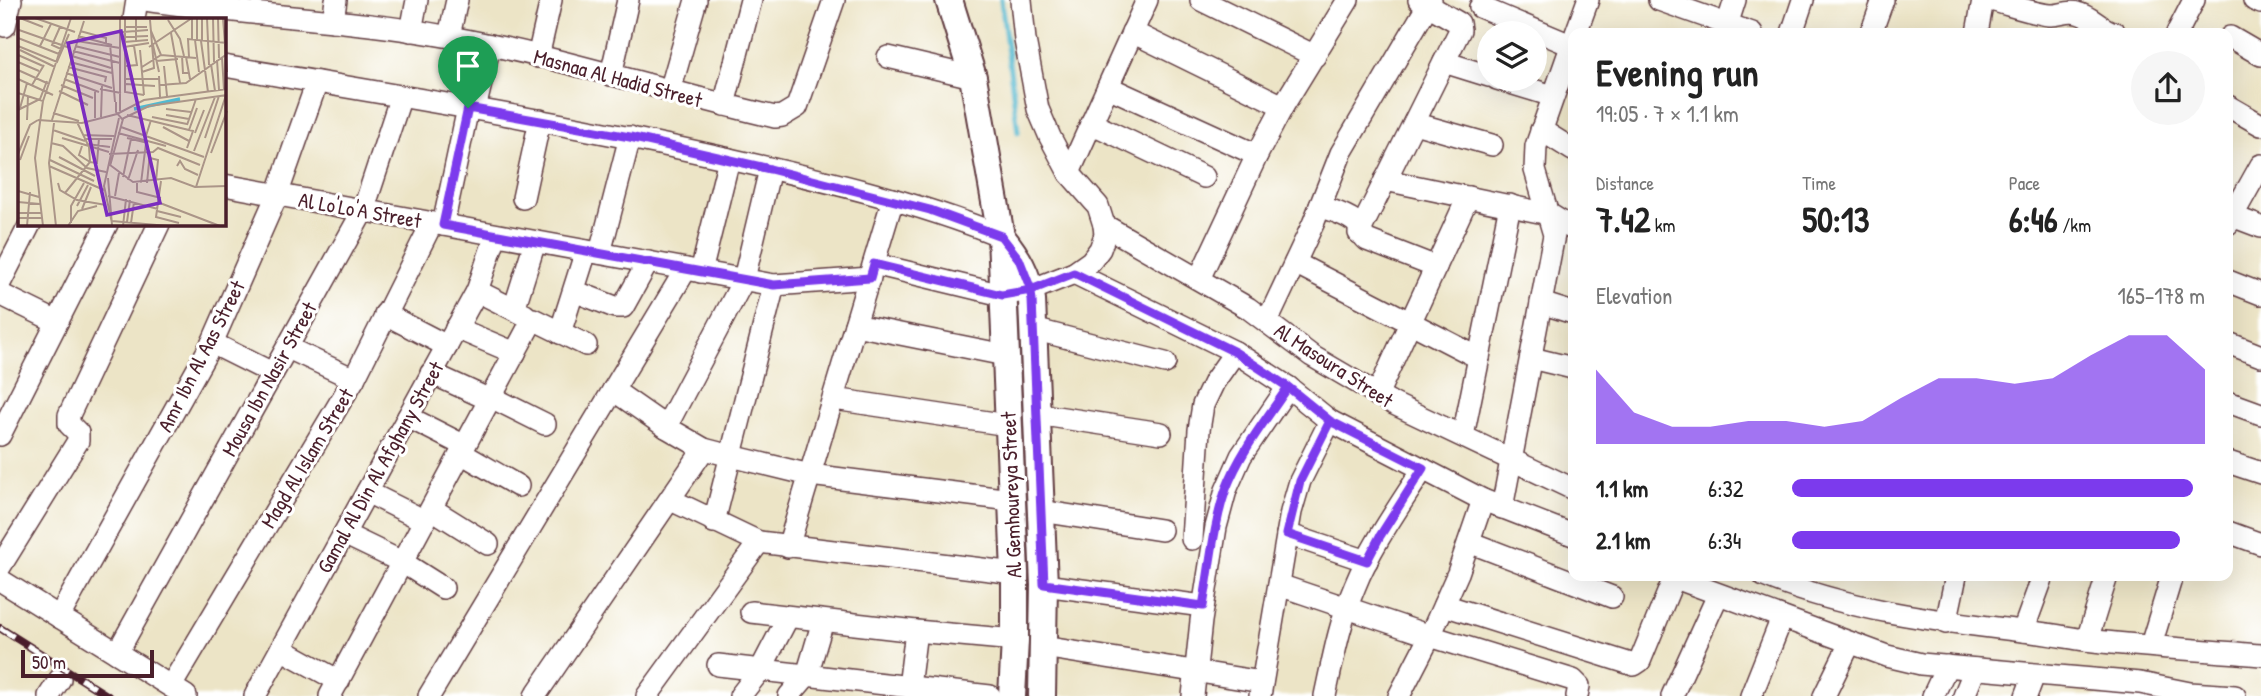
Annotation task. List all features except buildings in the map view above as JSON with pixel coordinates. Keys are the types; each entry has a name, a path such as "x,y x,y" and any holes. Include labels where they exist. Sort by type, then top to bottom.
{"main road":[{"name":"Al Gemhoureya Street","path":"948,0 973,77 1001,236 1015,573 1012,696"},
{"name":"Al Gemhoureya Street","path":"1001,236 1019,259 1031,290 1044,584 1042,696"}],"street":[{"path":"8,27 11,0"},
{"path":"134,18 137,0"},
{"name":"Masnaa Al Hadid Street","path":"144,0 335,10 411,31 490,45 775,117 782,117 797,107 834,0"},
{"path":"411,31 417,0"},
{"path":"449,36 457,0"},
{"path":"538,57 551,0"},
{"path":"670,91 696,0"},
{"path":"724,105 751,0"},
{"path":"1002,295 1031,290 1074,273 1091,261 1100,249 1105,235 1098,206 1069,173 1038,109 1025,40 1021,0"},
{"path":"1069,173 1147,0"},
{"path":"1201,0 1314,56"},
{"path":"1727,25 1735,0"},
{"path":"1794,28 1802,0"},
{"path":"1873,28 1883,0"},
{"path":"1979,28 1983,0"},
{"path":"1991,0 2052,15 2080,13 2102,28"},
{"path":"2179,28 2194,0"},
{"path":"2254,0 2261,4"},
{"path":"611,75 622,1"},
{"path":"1578,28 1586,1"},
{"path":"1199,279 1257,155 1342,2"},
{"path":"1267,323 1341,153 1426,2 1460,24 1460,30 1359,233"},
{"path":"1669,2 1736,28"},
{"path":"1480,7 1568,39"},
{"path":"1132,32 1283,106"},
{"path":"2233,39 2261,55"},
{"name":"Magd Al Islam Street","path":"178,691 354,379 385,314 437,224 490,45"},
{"path":"888,57 973,77"},
{"path":"1399,696 1430,636 1469,542 1493,504 1511,461 1554,235 1535,170 1536,146 1568,57"},
{"path":"1444,62 1477,72"},
{"path":"226,66 630,137 893,199 1001,236"},
{"name":"Amr Ibn Al Aas Street","path":"59,617 212,343 277,195 317,82"},
{"path":"1108,87 1257,155"},
{"path":"1537,91 1553,96"},
{"name":"Mousa Ibn Nasir Street","path":"117,653 363,211 401,96"},
{"path":"2233,109 2261,125"},
{"path":"523,198 540,120"},
{"path":"1091,123 1204,177"},
{"path":"1414,123 1492,145"},
{"path":"1541,130 1568,147"},
{"path":"560,332 574,291 593,252 630,137"},
{"path":"429,696 613,390 694,270 729,159"},
{"path":"2236,190 2261,165"},
{"path":"666,427 744,279 770,169"},
{"path":"1385,180 1549,214 1568,226"},
{"name":"Al Lo'Lo'A Street","path":"226,186 774,285 872,271 1002,295"},
{"path":"1377,395 1468,197"},
{"path":"788,547 893,199"},
{"path":"1463,436 1510,205"},
{"path":"1320,206 1353,220 1359,233 1367,240 1436,267"},
{"path":"2233,221 2261,227"},
{"name":"Al Masoura Street","path":"1104,225 1199,279 1377,395 1568,487"},
{"path":"0,283 29,226"},
{"path":"0,435 105,226"},
{"path":"0,567 78,441 78,433 70,426 68,418 158,226"},
{"name":"Gamal Al Din Al Afghany Street","path":"255,696 477,291 496,235"},
{"path":"514,309 535,242"},
{"path":"574,291 615,307 623,307 648,262"},
{"path":"1295,263 1479,358"},
{"path":"1074,273 1235,352 1288,387 1330,421 1493,504 1568,533"},
{"path":"2233,283 2261,294"},
{"path":"714,522 774,285"},
{"path":"477,291 586,345"},
{"path":"0,294 57,322"},
{"path":"1541,303 1568,311"},
{"path":"385,314 451,337 515,353"},
{"path":"281,649 335,688 533,319"},
{"path":"855,325 1005,355"},
{"path":"1033,329 1165,363"},
{"path":"212,343 272,373"},
{"path":"2233,345 2261,356"},
{"path":"288,348 354,379"},
{"path":"1192,539 1203,405 1214,382 1235,352"},
{"path":"1531,358 1568,367"},
{"path":"431,373 545,424"},
{"path":"1193,696 1203,606 1216,527 1226,490 1241,456 1288,387"},
{"path":"613,390 666,427 704,449 810,475 1012,500"},
{"path":"834,399 1008,425"},
{"path":"2233,404 2261,414"},
{"path":"1037,414 1161,433"},
{"path":"408,417 518,486"},
{"path":"1043,646 1195,671 1261,689 1287,534 1300,481 1330,421"},
{"path":"535,696 704,449"},
{"path":"2233,464 2261,473"},
{"path":"1325,696 1337,641 1354,587 1380,536 1423,468"},
{"path":"367,492 428,515 488,544"},
{"path":"671,500 759,542 1015,573"},
{"path":"1041,511 1161,530"},
{"path":"344,534 402,562 443,588"},
{"path":"1287,534 1367,561"},
{"path":"2233,535 2261,544"},
{"path":"647,696 759,542"},
{"path":"1469,542 1568,580"},
{"path":"0,580 178,691"},
{"path":"1570,581 1612,597"},
{"path":"1444,605 1634,665 1640,661 1670,581"},
{"path":"1682,581 1886,656 1921,664 2138,689 2235,696"},
{"path":"1946,623 1955,581"},
{"path":"2023,631 2041,581"},
{"path":"2087,640 2105,581"},
{"path":"2151,645 2170,581"},
{"path":"1807,583 1889,612 1946,623 2087,640 2261,655"},
{"path":"1044,584 1203,606"},
{"path":"1279,585 1577,690"},
{"path":"1672,696 1718,595"},
{"path":"751,612 1015,640"},
{"path":"740,696 761,669 788,617"},
{"path":"1751,696 1782,618"},
{"path":"789,696 807,675 824,621"},
{"path":"909,687 916,631"},
{"path":"1824,696 1850,643"},
{"path":"718,665 807,675 872,690 909,687 990,696"},
{"path":"1933,696 1947,666"},
{"path":"1964,696 1975,669"},
{"path":"2026,696 2034,675"}],"waterway":[{"path":"1001,0 1018,132"}],"railway":[{"path":"0,628 108,696"}],"route":[{"path":"468,108 443,225 774,285 870,278 874,264 1002,295 1031,290 1074,273 1235,352 1288,387 1330,421 1300,481 1287,534 1367,561 1423,468 1330,421 1288,387 1241,456 1226,490 1216,527 1203,606 1044,584 1031,290 1019,259 1001,236 893,199 770,169 630,137 468,108"}]}
